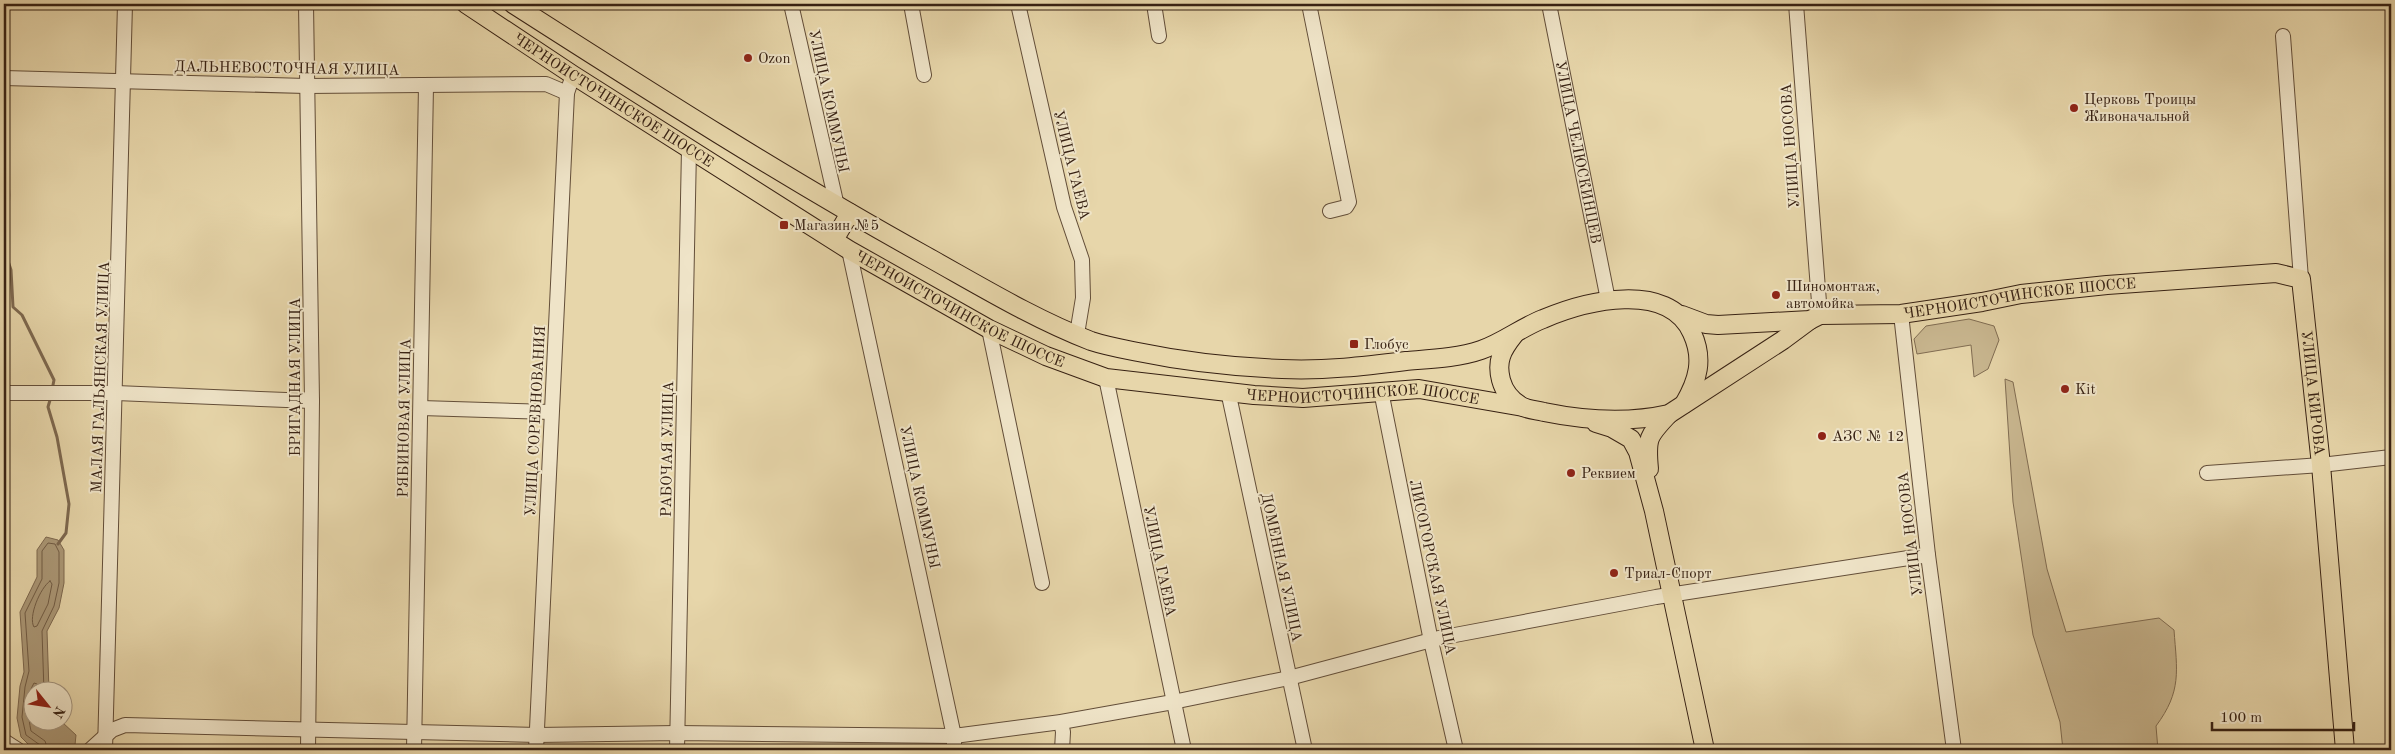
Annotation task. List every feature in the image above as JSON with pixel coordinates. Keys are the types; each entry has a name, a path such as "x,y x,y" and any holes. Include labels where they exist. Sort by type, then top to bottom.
{"main road":[{"name":"ЧЕРНОИСТОЧИНСКОЕ ШОССЕ","path":"466,4 573,75 849,250 989,329 1046,356 1106,378 1254,395 1303,398 1381,390 1419,389 1523,407"},
{"name":"ЧЕРНОИСТОЧИНСКОЕ ШОССЕ","path":"513,4 843,210 1030,312 1077,334 1113,347 1168,358 1226,365 1306,369 1452,356 1482,350 1517,330"},
{"path":"834,240 843,210"},
{"name":"ЧЕРНОИСТОЧИНСКОЕ ШОССЕ","path":"1682,315 1706,324 1718,325 1901,314 1982,302 2020,294 2107,285 2276,273 2301,278"},
{"name":"УЛИЦА КИРОВА","path":"2301,278 2321,465 2345,750"},
{"path":"1684,404 1696,382 1700,360 1694,337 1682,315 1664,305 1649,300 1608,300 1546,317 1517,330 1503,349 1499,361 1499,373 1510,398 1523,407 1583,419 1612,428 1631,439 1638,452 1654,512 1705,750"},
{"path":"1654,512 1647,449 1651,433 1669,414 1815,318"},
{"path":"1583,419 1649,418 1669,414"}],"street":[{"name":"МАЛАЯ ГАЛЬЯНСКАЯ УЛИЦА","path":"105,750 125,4"},
{"name":"БРИГАДНАЯ УЛИЦА","path":"306,4 312,401 308,750"},
{"name":"УЛИЦА КОММУНЫ","path":"791,4 843,210"},
{"path":"911,4 924,75"},
{"name":"УЛИЦА ГАЕВА","path":"1018,4 1064,207 1082,260 1083,298 1077,334"},
{"path":"1154,4 1159,36"},
{"path":"1309,4 1349,202 1346,207 1330,211"},
{"name":"УЛИЦА ЧЕЛЮСКИНЦЕВ","path":"1549,4 1608,300"},
{"name":"УЛИЦА НОСОВА","path":"1796,4 1815,318"},
{"name":"УЛИЦА КИРОВА","path":"2283,36 2301,278"},
{"name":"УЛИЦА СОРЕВНОВАНИЯ","path":"536,750 567,93 573,75"},
{"name":"ДАЛЬНЕВОСТОЧНАЯ УЛИЦА","path":"4,78 306,86 546,84 567,93"},
{"name":"РЯБИНОВАЯ УЛИЦА","path":"414,750 426,86"},
{"name":"РАБОЧАЯ УЛИЦА","path":"677,750 689,149"},
{"name":"УЛИЦА КОММУНЫ","path":"849,250 954,736 954,750"},
{"name":"УЛИЦА НОСОВА","path":"1901,314 1928,555 1954,750"},
{"path":"989,329 1042,583"},
{"name":"УЛИЦА ГАЕВА","path":"1106,378 1184,750"},
{"name":"ЛИСОГОРСКАЯ УЛИЦА","path":"1381,390 1431,642 1456,750"},
{"name":"ДОМЕННАЯ УЛИЦА","path":"1228,391 1305,750"},
{"path":"4,393 116,393 312,401"},
{"path":"420,408 551,412"},
{"path":"2207,473 2321,465 2391,457"},
{"path":"90,750 106,734 125,726 308,728 414,733 537,735 677,733 954,736 1061,722 1173,702 1289,678 1431,642 1439,638 1672,595 1928,555"},
{"path":"1061,722 1063,732 1062,750"},
{"path":"4,741 18,750"}],"shaded area":[{"path":"1969,319 1994,326 1999,340 1988,369 1974,377 1971,345 1917,354 1914,339 1926,326"},
{"path":"2005,379 2013,382 2047,569 2066,632 2159,618 2174,630 2176,680 2170,702 2156,726 2158,750 2063,750 2060,722 2033,635 2013,502"}],"water":[{"path":"46,537 58,540 64,550 64,583 59,608 47,631 49,682 22,682 22,732 72,731 76,735 75,745 66,750 41,750 29,745 21,737 17,718 20,686 24,672 20,612 37,577 37,550"}],"waterway":[{"path":"4,153 9,196 4,240"},
{"path":"4,249 11,270 13,307 22,315 54,380 53,385"},
{"path":"50,400 48,407 57,437 69,504 66,533 58,544"}],"place":[{"name":"Ozon","path":"748,58"},
{"name":"Церковь Троицы Живоначальной","path":"2074,108"},
{"name":"Магазин №5","path":"784,225"},
{"name":"Шиномонтаж, автомойка","path":"1776,295"},
{"name":"Глобус","path":"1354,344"},
{"name":"Kit","path":"2065,389"},
{"name":"АЗС № 12","path":"1822,436"},
{"name":"Реквием","path":"1571,473"},
{"name":"Триал-Спорт","path":"1614,573"}]}
